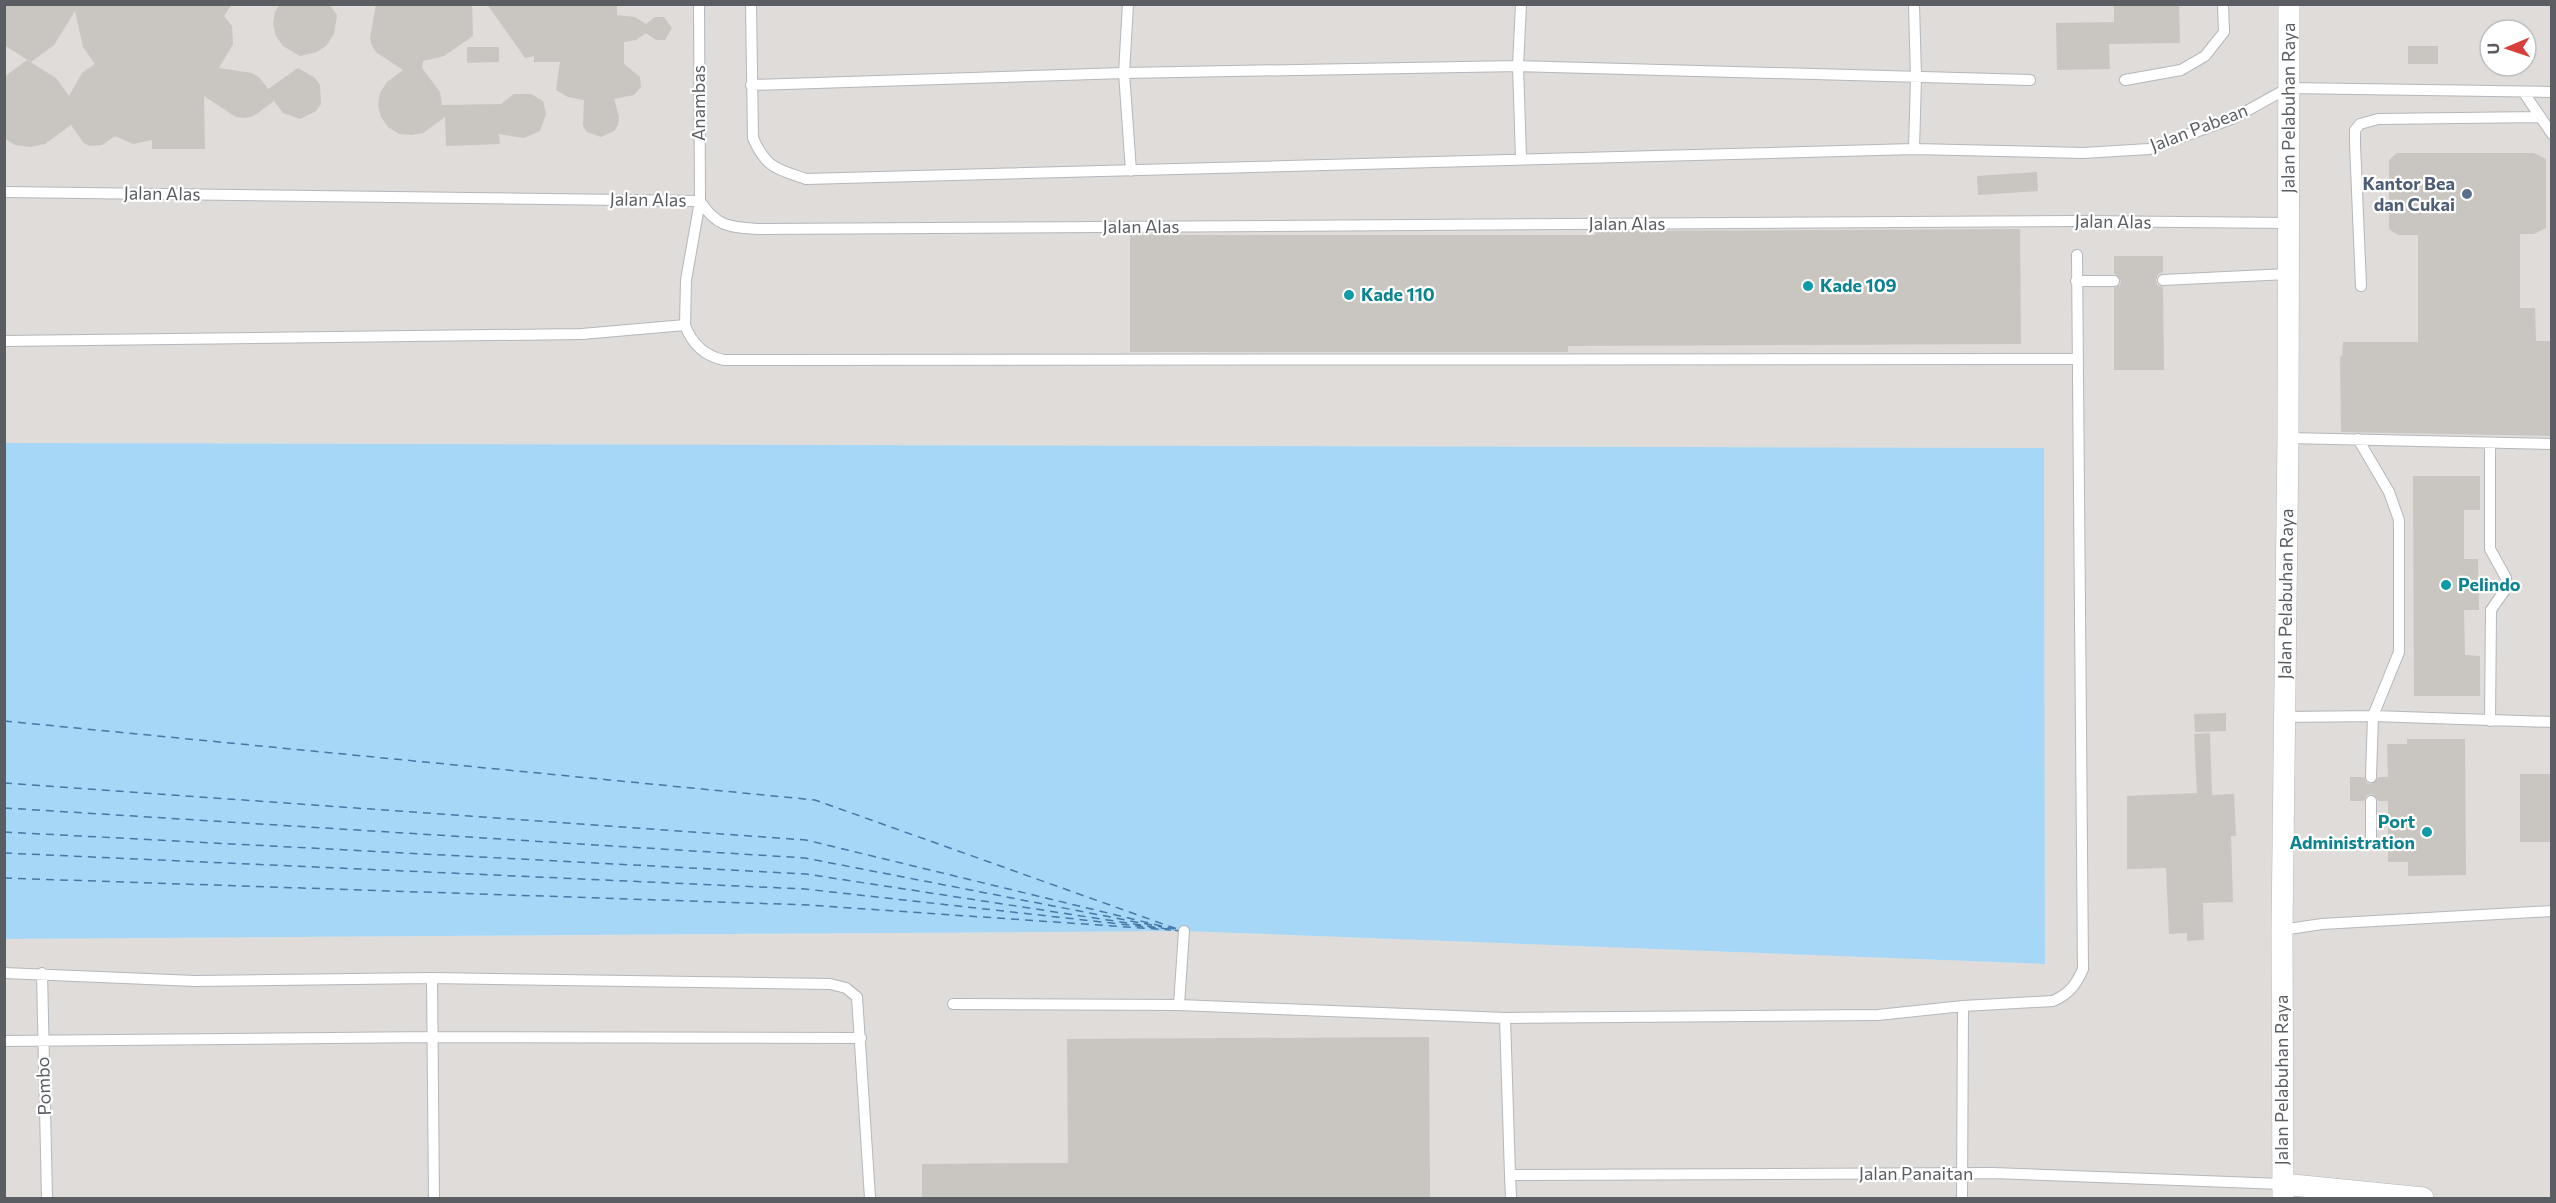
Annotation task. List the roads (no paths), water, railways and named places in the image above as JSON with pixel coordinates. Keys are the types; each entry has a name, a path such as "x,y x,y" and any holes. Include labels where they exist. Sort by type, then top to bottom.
{"street":[{"name":"Jalan Pelabuhan Raya","path":"2283,1191 2283,717 2288,438 2289,4"},
{"path":"2283,1191 2409,1198"}],"lane":[{"name":"Anambas","path":"685,325 686,280 700,201 699,4"},
{"name":"Jalan Pabean","path":"751,4 753,138 761,157 775,168 806,179 1914,149 2083,153 2149,149 2234,118 2288,88"},
{"path":"1128,4 1124,73 1131,171"},
{"path":"1521,4 1518,66 1521,158"},
{"path":"1914,4 1916,78 1914,149"},
{"path":"2125,80 2181,70 2205,56 2224,32 2223,4"},
{"path":"751,85 1124,73 1518,66 2030,80"},
{"path":"2288,88 2552,92"},
{"path":"2524,93 2552,134"},
{"path":"2361,286 2355,144 2355,130 2360,124 2378,119 2539,117"},
{"name":"Jalan Alas","path":"4,192 700,201 711,218 734,227 757,229 2076,221 2288,223"},
{"path":"953,1004 1179,1005 1504,1018 1878,1015 1963,1006 2053,1001 2066,995 2077,982 2083,969 2077,255"},
{"path":"2163,280 2288,274"},
{"path":"2076,281 2114,281"},
{"path":"4,341 582,334 685,325 697,346 710,358 724,360 2077,359"},
{"path":"2288,438 2552,444"},
{"path":"2358,440 2389,492 2398,520 2398,652 2373,716 2371,777"},
{"path":"2490,444 2490,549 2506,578 2505,590 2491,610 2490,721"},
{"path":"2283,717 2373,716 2552,722"},
{"path":"2370,837 2371,801"},
{"path":"2282,930 2322,924 2552,911"},
{"path":"1179,1005 1184,931"},
{"path":"4,973 195,981 432,978 830,984 846,988 857,997 870,1198"},
{"name":"Pombo","path":"42,973 47,1198"},
{"path":"432,978 434,1198"},
{"path":"1962,1198 1963,1006"},
{"path":"1504,1018 1511,1198"},
{"path":"4,1041 433,1037 861,1038"},
{"name":"Jalan Panaitan","path":"1510,1174 1962,1174 2283,1191"}],"water":[{"path":"4,443 2044,448 2045,964 1184,931 5,939"}],"place":[{"name":"Kantor Bea dan Cukai","path":"2467,194"},
{"name":"Kade 109","path":"1808,286"},
{"name":"Kade 110","path":"1349,295"},
{"name":"Pelindo","path":"2446,585"},
{"name":"Port Administration","path":"2427,832"}]}
